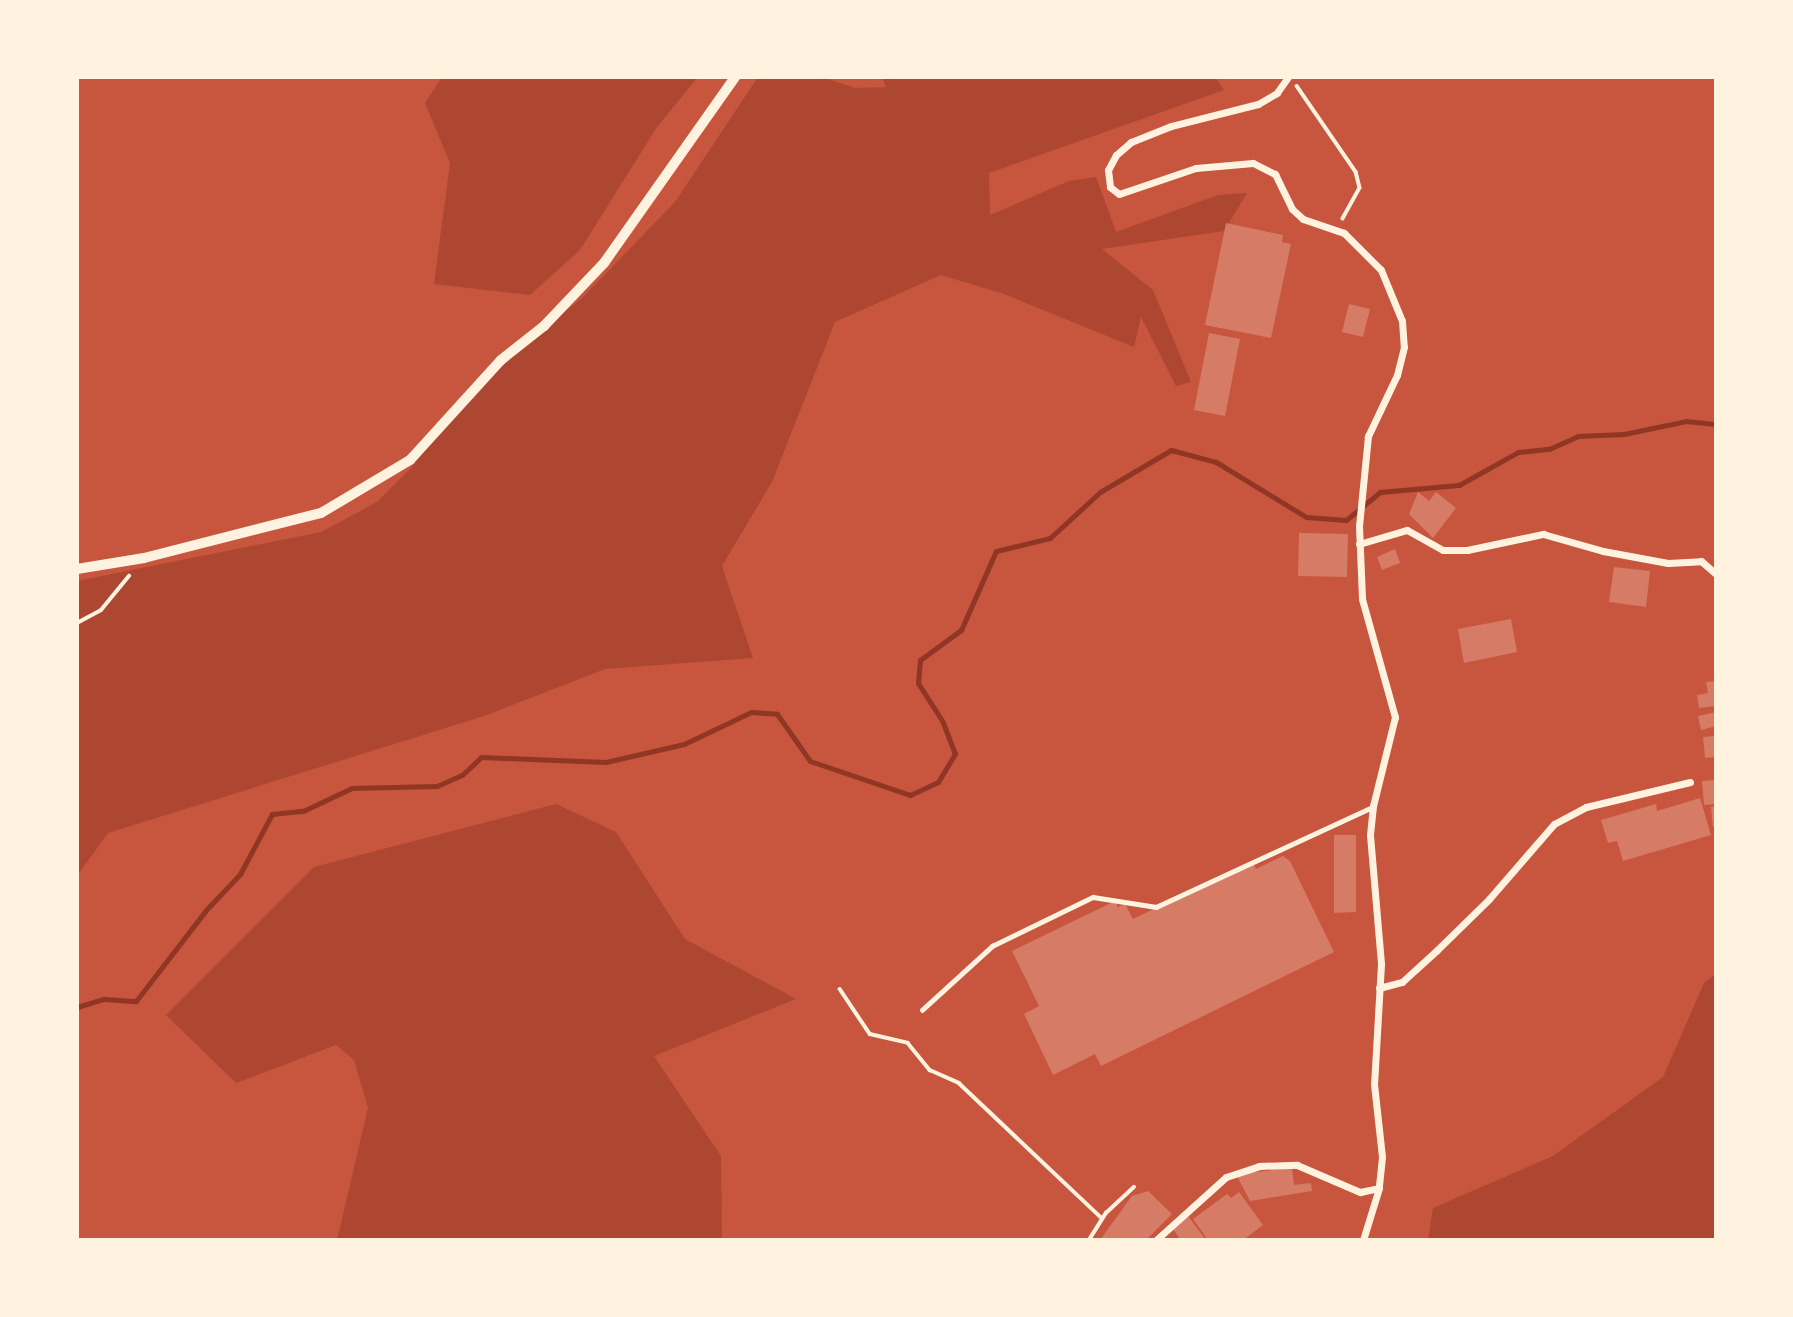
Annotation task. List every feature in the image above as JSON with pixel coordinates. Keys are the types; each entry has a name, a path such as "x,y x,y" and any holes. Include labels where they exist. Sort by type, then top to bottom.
{"street":[{"path":"77,569 144,558 321,513 410,460 502,360 544,326 604,263 735,77"},
{"path":"1289,77 1277,93 1258,104 1171,126 1131,142 1116,155 1108,170 1110,187 1119,194 1132,192 1196,168 1253,163 1275,174 1292,209 1303,219 1337,231 1381,270 1402,321 1404,347 1397,374 1368,436 1360,491 1362,599 1395,717 1373,806 1379,988 1374,1084 1382,1157 1379,1188 1363,1240"},
{"path":"1359,544 1407,530 1443,550 1467,550 1543,534 1668,563 1701,561 1716,574"},
{"path":"1379,988 1402,982 1437,950 1489,899 1554,824 1586,807 1690,782"},
{"path":"1156,1240 1226,1177 1259,1166 1297,1165 1360,1192 1379,1188"}],"lane":[{"path":"922,1010 992,946 1093,897 1156,907 1373,806"}],"path":[{"path":"1289,77 1356,172 1360,188 1337,231"},
{"path":"77,623 101,610 144,558"},
{"path":"840,989 870,1034 908,1043 930,1070 959,1083 1102,1218"},
{"path":"1089,1240 1102,1218 1134,1187"}],"shaded area":[{"path":"442,77 698,77 657,127 580,250 530,295 434,284 450,163 425,103"},
{"path":"758,77 822,77 855,88 886,87 882,77 1215,77 1224,90 989,173 990,215 1069,181 1096,177 1116,232 1218,195 1247,193 1224,231 1102,249 1153,290 1191,382 1176,386 1141,317 1134,347 1004,294 941,275 835,322 772,482 722,566 753,658 605,669 484,716 108,833 77,876 77,581 321,532 377,502 411,468 485,372 581,299 675,202"},
{"path":"556,804 616,832 685,939 796,999 654,1056 721,1156 722,1240 337,1240 368,1108 354,1060 336,1045 236,1083 166,1015 314,867"},
{"path":"1716,974 1716,1240 1428,1240 1433,1208 1553,1156 1663,1077 1704,983"}],"building":[{"path":"1226,223 1283,235 1282,242 1291,244 1271,338 1205,325"},
{"path":"1349,304 1370,309 1363,337 1342,332"},
{"path":"1209,333 1240,339 1225,416 1194,410"},
{"path":"1418,492 1429,501 1436,492 1456,508 1433,538 1409,514"},
{"path":"1299,533 1348,534 1347,577 1298,576"},
{"path":"1395,549 1400,563 1382,570 1377,557"},
{"path":"1614,567 1650,571 1646,607 1609,602"},
{"path":"1511,619 1517,652 1464,663 1458,629"},
{"path":"1716,681 1716,706 1699,708 1697,695 1708,693 1706,682"},
{"path":"1716,712 1716,726 1701,730 1698,716"},
{"path":"1716,736 1716,757 1705,758 1703,737"},
{"path":"1716,780 1716,804 1704,805 1702,781"},
{"path":"1700,798 1711,835 1623,861 1617,841 1608,843 1601,820 1656,804 1657,811"},
{"path":"1716,806 1716,827 1713,827 1711,807"},
{"path":"1334,835 1356,835 1356,912 1334,913"},
{"path":"1283,856 1290,861 1334,952 1101,1066 1095,1054 1053,1075 1024,1014 1039,1006 1012,951 1115,901 1118,907 1125,904 1133,919 1252,861 1256,869"},
{"path":"1292,1168 1294,1185 1311,1183 1312,1191 1250,1201 1236,1174"},
{"path":"1148,1191 1172,1214 1146,1240 1100,1240 1132,1196"},
{"path":"1239,1192 1263,1225 1243,1240 1208,1240 1193,1219 1227,1194 1231,1198"},
{"path":"1188,1216 1206,1240 1181,1240 1172,1228"}],"waterway":[{"path":"77,1007 104,999 136,1001 206,910 240,874 272,814 303,811 352,788 437,786 462,775 481,757 606,762 684,744 751,712 777,714 810,761 910,795 938,782 955,754 943,722 918,683 920,660 961,630 996,551 1050,538 1100,492 1171,450 1216,462 1306,517 1346,520 1380,492 1459,485 1518,452 1549,449 1578,436 1624,434 1686,421 1716,424"}]}
